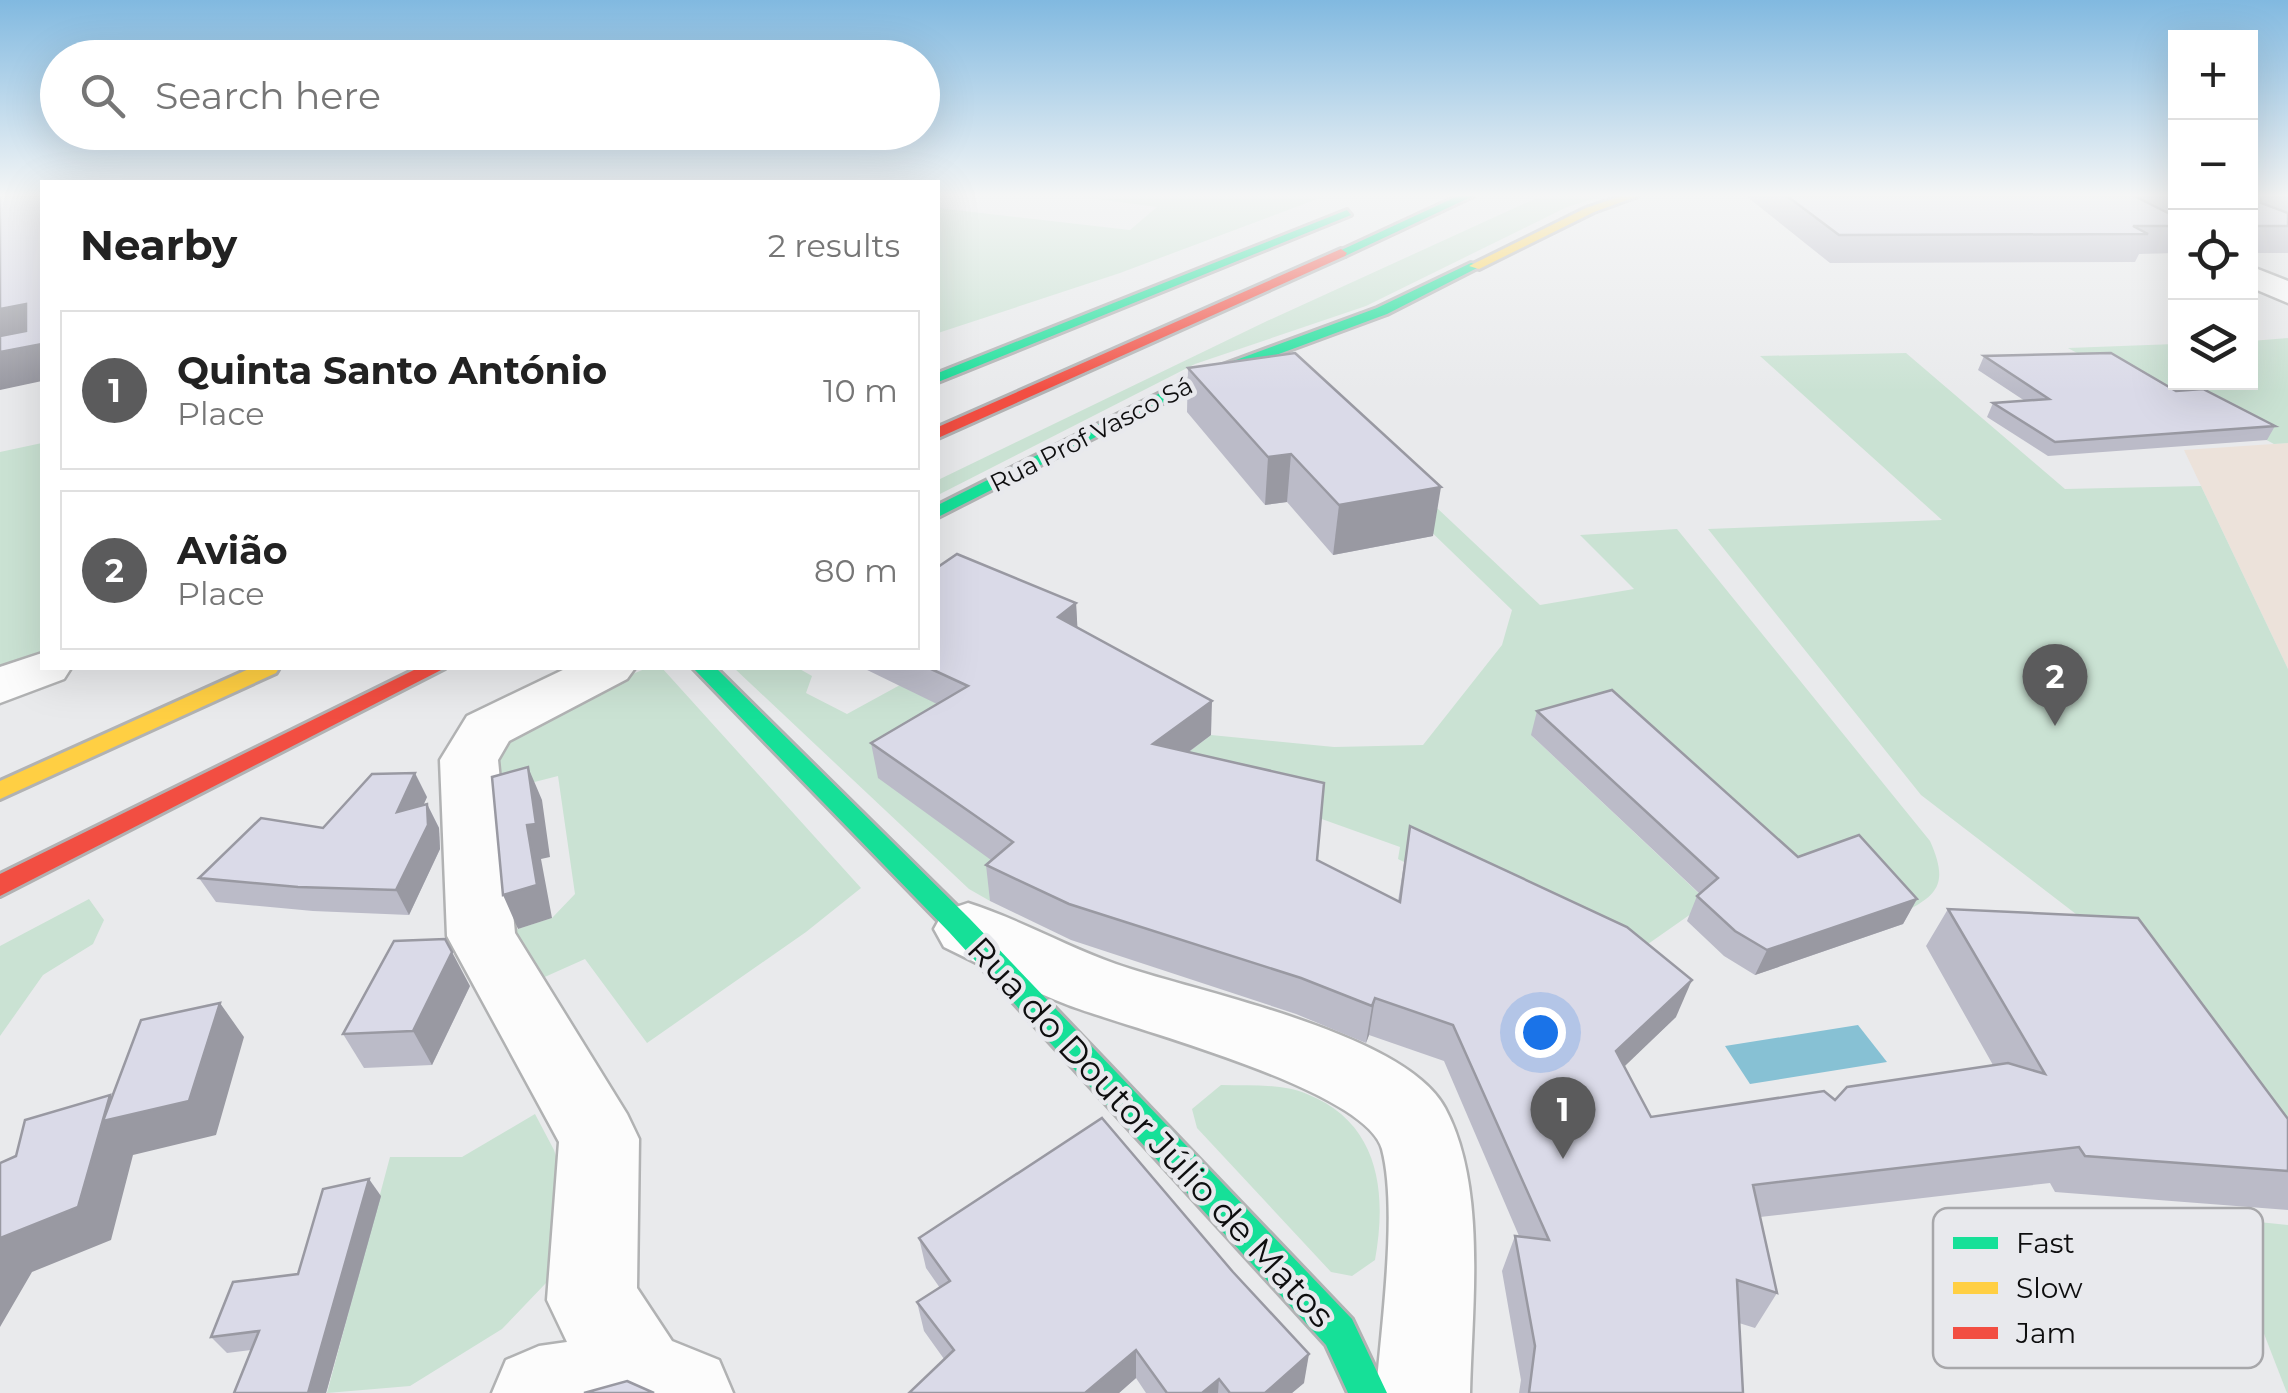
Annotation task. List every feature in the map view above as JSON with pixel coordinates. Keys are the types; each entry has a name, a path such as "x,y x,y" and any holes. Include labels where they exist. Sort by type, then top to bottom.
{"main road":[{"path":"940,377 1228,261"},
{"path":"940,432 1328,261"},
{"name":"Rua Prof Vasco Sá","path":"940,511 1203,377 1382,311 1485,261"},
{"path":"0,792 264,670"},
{"path":"0,886 430,670"},
{"name":"Rua do Doutor Júlio de Matos","path":"706,670 959,926 1339,1332 1368,1393"}],"street":[{"path":"2258,279 2288,293"},
{"path":"0,686 40,670"},
{"path":"604,670 487,729 469,760 481,936 599,1140 592,1300 664,1385"},
{"name":"Rua do Doutor Júlio de Matos","path":"959,926 1092,985 1320,1061 1364,1080 1395,1100 1416,1130 1423,1163 1427,1255 1423,1393"},
{"path":"539,1393 664,1385"}],"shaded area":[{"path":"2288,443 2288,669 2184,450"}],"green space":[{"path":"940,261 1152,261 940,332"},
{"path":"1399,261 1457,261 1366,306 1195,364 940,494 940,479"},
{"path":"2288,338 2288,443 2274,444 2195,402 2171,405 2068,348 2168,344 2168,390 2258,390 2258,340"},
{"path":"1906,353 2065,489 2201,486 2288,669 2288,1185 2128,954 1921,795 1708,529 1942,520 1760,356"},
{"path":"1283,363 1540,605 1634,589 1580,535 1677,529 1930,841 1939,869 1936,888 1896,916 1787,882 1532,736 1708,902 1618,965 1398,859 1400,847 1171,765 1211,735 1334,747 1423,745 1502,645 1512,610 1292,397"},
{"path":"40,443 40,655 0,671 0,452"},
{"path":"986,643 1005,870 1015,878 990,901 969,889 736,670 802,670 812,676 806,693 847,714 900,685 915,693"},
{"path":"642,670 664,670 861,888 806,932 647,1043 585,959 529,984 502,934 552,918 575,894 558,776 484,795 506,727"},
{"path":"89,899 104,920 93,944 43,975 0,1036 0,946"},
{"path":"1221,1085 1297,1090 1331,1107 1350,1123 1364,1142 1378,1186 1375,1260 1352,1276 1331,1272 1197,1128 1192,1109"},
{"path":"535,1114 554,1150 568,1193 546,1283 502,1329 410,1386 327,1393 390,1157 462,1157"},
{"path":"2263,1222 2288,1225 2287,1393 2263,1331"}],"water":[{"path":"1858,1025 1887,1062 1750,1084 1725,1046"}],"building":[{"path":"0,261 40,261 40,344 0,352 0,336 26,331 26,304 0,309"},
{"path":"1295,353 1441,487 1339,505 1291,454 1268,457 1188,368"},
{"path":"2111,353 2168,386 2168,390 2205,390 2275,426 2055,442 1993,403 2049,399 1984,356"},
{"path":"957,554 1076,603 1058,617 1212,701 1153,744 1324,783 1317,860 1400,902 1410,826 1627,927 1692,980 1616,1051 1651,1117 1824,1091 1835,1100 1847,1087 2008,1063 2045,1074 1948,909 2138,918 2288,1119 2288,1171 2085,1156 2079,1147 1753,1185 1777,1293 1737,1280 1743,1393 1529,1393 1535,1346 1515,1236 1549,1240 1453,1025 1375,998 1372,1006 1301,978 1069,904 986,865 1013,842 871,743 968,686 933,670 940,670 940,566"},
{"path":"1612,690 1798,857 1859,835 1917,899 1767,950 1735,931 1697,896 1718,878 1537,711"},
{"path":"528,767 536,824 527,825 537,885 503,895 492,777"},
{"path":"415,773 397,812 427,804 428,825 396,890 199,878 261,818 323,828 372,774"},
{"path":"445,939 452,952 413,1031 343,1034 394,941"},
{"path":"220,1003 189,1101 103,1121 141,1020"},
{"path":"110,1095 78,1207 0,1238 0,1163 16,1156 25,1120"},
{"path":"1102,1118 1233,1272 1309,1354 1265,1393 1230,1393 1219,1379 1202,1393 1167,1393 1136,1350 1085,1393 909,1393 954,1350 917,1302 950,1281 919,1238"},
{"path":"369,1179 308,1393 234,1393 259,1331 211,1337 233,1282 298,1274 323,1189"},
{"path":"627,1381 654,1393 584,1393"}],"traffic: fast":[{"path":"940,377 1228,261"},
{"path":"940,511 1203,377 1382,311 1475,266"},
{"path":"706,670 959,925 1339,1332 1368,1393"}],"traffic: slow":[{"path":"1475,266 1485,261"},
{"path":"0,791 264,670"}],"traffic: jam":[{"path":"940,432 1323,261"},
{"path":"0,886 430,670"}],"place":[{"name":"Avião","path":"2055,726"},
{"name":"Quinta Santo António","path":"1563,1159"}]}
